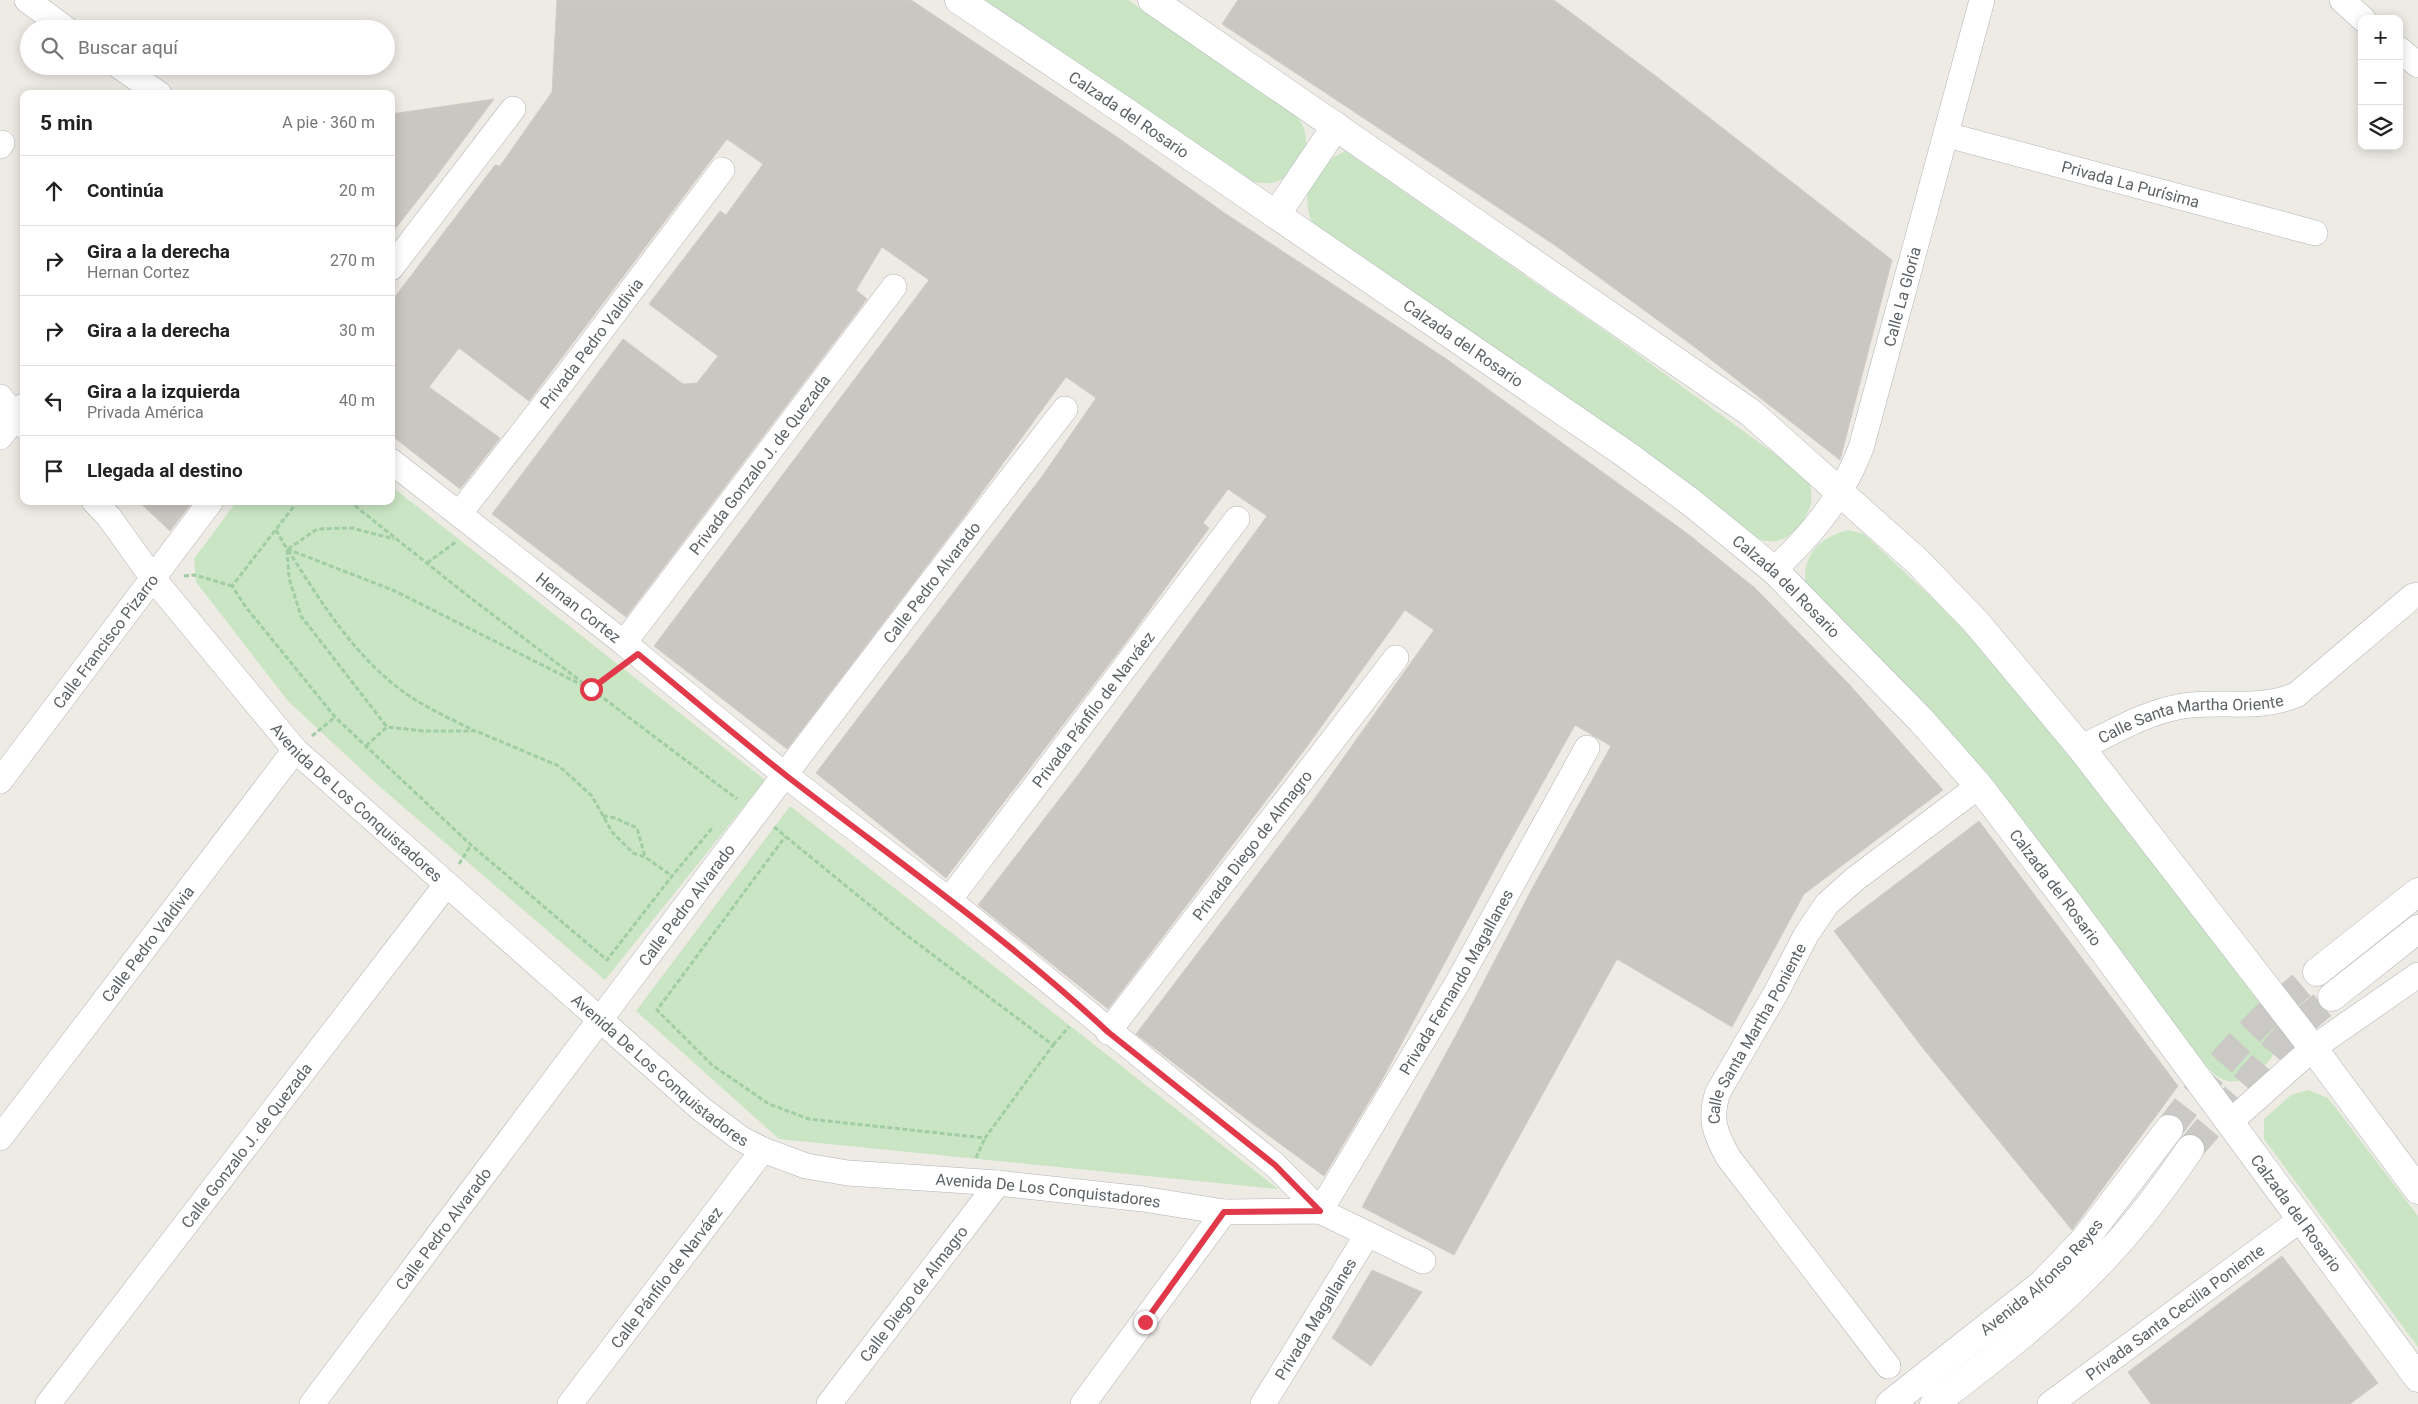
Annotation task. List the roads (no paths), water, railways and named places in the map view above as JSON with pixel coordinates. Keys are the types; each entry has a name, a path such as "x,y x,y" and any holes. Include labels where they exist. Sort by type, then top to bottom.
{"street":[{"path":"27,0 54,20"},
{"name":"Calzada del Rosario","path":"958,0 1126,112 1628,454 1774,570 1921,720 1979,786 2069,904 2229,1124 2418,1378"},
{"path":"1152,0 1751,413 1916,561 1976,622 2081,748 2313,1048 2418,1190"},
{"name":"Calle La Gloria","path":"1774,570 1819,524 1840,494 1851,472 1868,423 1947,136 1982,0"},
{"path":"2342,0 2359,15"},
{"path":"2403,52 2418,65"},
{"path":"132,75 153,90"},
{"path":"395,263 513,109"},
{"path":"1276,215 1336,126"},
{"name":"Privada La Purísima","path":"1947,136 2314,233"},
{"name":"Privada Pedro Valdivia","path":"467,520 566,377 722,170"},
{"name":"Privada Gonzalo J. de Quezada","path":"631,648 894,287"},
{"path":"0,397 20,415"},
{"name":"Calle Pedro Alvarado","path":"312,1404 599,1020 1065,409"},
{"path":"0,437 20,417"},
{"name":"Hernan Cortez","path":"395,464 631,648 785,775 949,900 1084,1009 1108,1032 1275,1165 1320,1211"},
{"name":"Avenida De Los Conquistadores","path":"98,505 109,517 152,577 295,750 599,1020 700,1108 740,1138 763,1150 806,1166 848,1173 998,1183 1143,1199 1224,1212 1320,1211 1423,1261"},
{"name":"Calle Francisco Pizarro","path":"0,780 208,505"},
{"name":"Privada Pánfilo de Narváez","path":"949,900 1236,519"},
{"name":"Calle Santa Martha Oriente","path":"2081,748 2153,713 2176,708 2277,703 2296,695 2413,596 2418,595"},
{"name":"Privada Diego de Almagro","path":"1108,1032 1396,658"},
{"name":"Privada Fernando Magallanes","path":"1320,1211 1458,982 1587,748"},
{"name":"Calle Pedro Valdivia","path":"0,1138 295,750"},
{"name":"Calle Santa Martha Poniente","path":"1888,1366 1728,1157 1714,1126 1712,1108 1718,1092 1777,991 1806,935 1827,904 1855,879 1979,786"},
{"name":"Calle Gonzalo J. de Quezada","path":"48,1404 446,885"},
{"path":"2317,972 2418,892"},
{"path":"2332,997 2418,929"},
{"path":"2229,1124 2313,1048 2418,975"},
{"name":"Avenida Alfonso Reyes","path":"1890,1404 2042,1284 2085,1240 2169,1129"},
{"name":"Avenida Alfonso Reyes","path":"1934,1404 2010,1345 2071,1292 2108,1254 2155,1199 2190,1149"},
{"name":"Calle Pánfilo de Narváez","path":"570,1404 763,1150"},
{"name":"Calle Diego de Almagro","path":"829,1404 998,1183"},
{"path":"1083,1404 1224,1212"},
{"name":"Privada Santa Cecilia Poniente","path":"2050,1404 2300,1220"},
{"name":"Privada Magallanes","path":"1263,1404 1368,1235"}],"tunnel":[{"path":"2169,1129 2228,1055 2273,1009 2317,972"},
{"path":"2190,1149 2289,1033 2332,997"}]}
